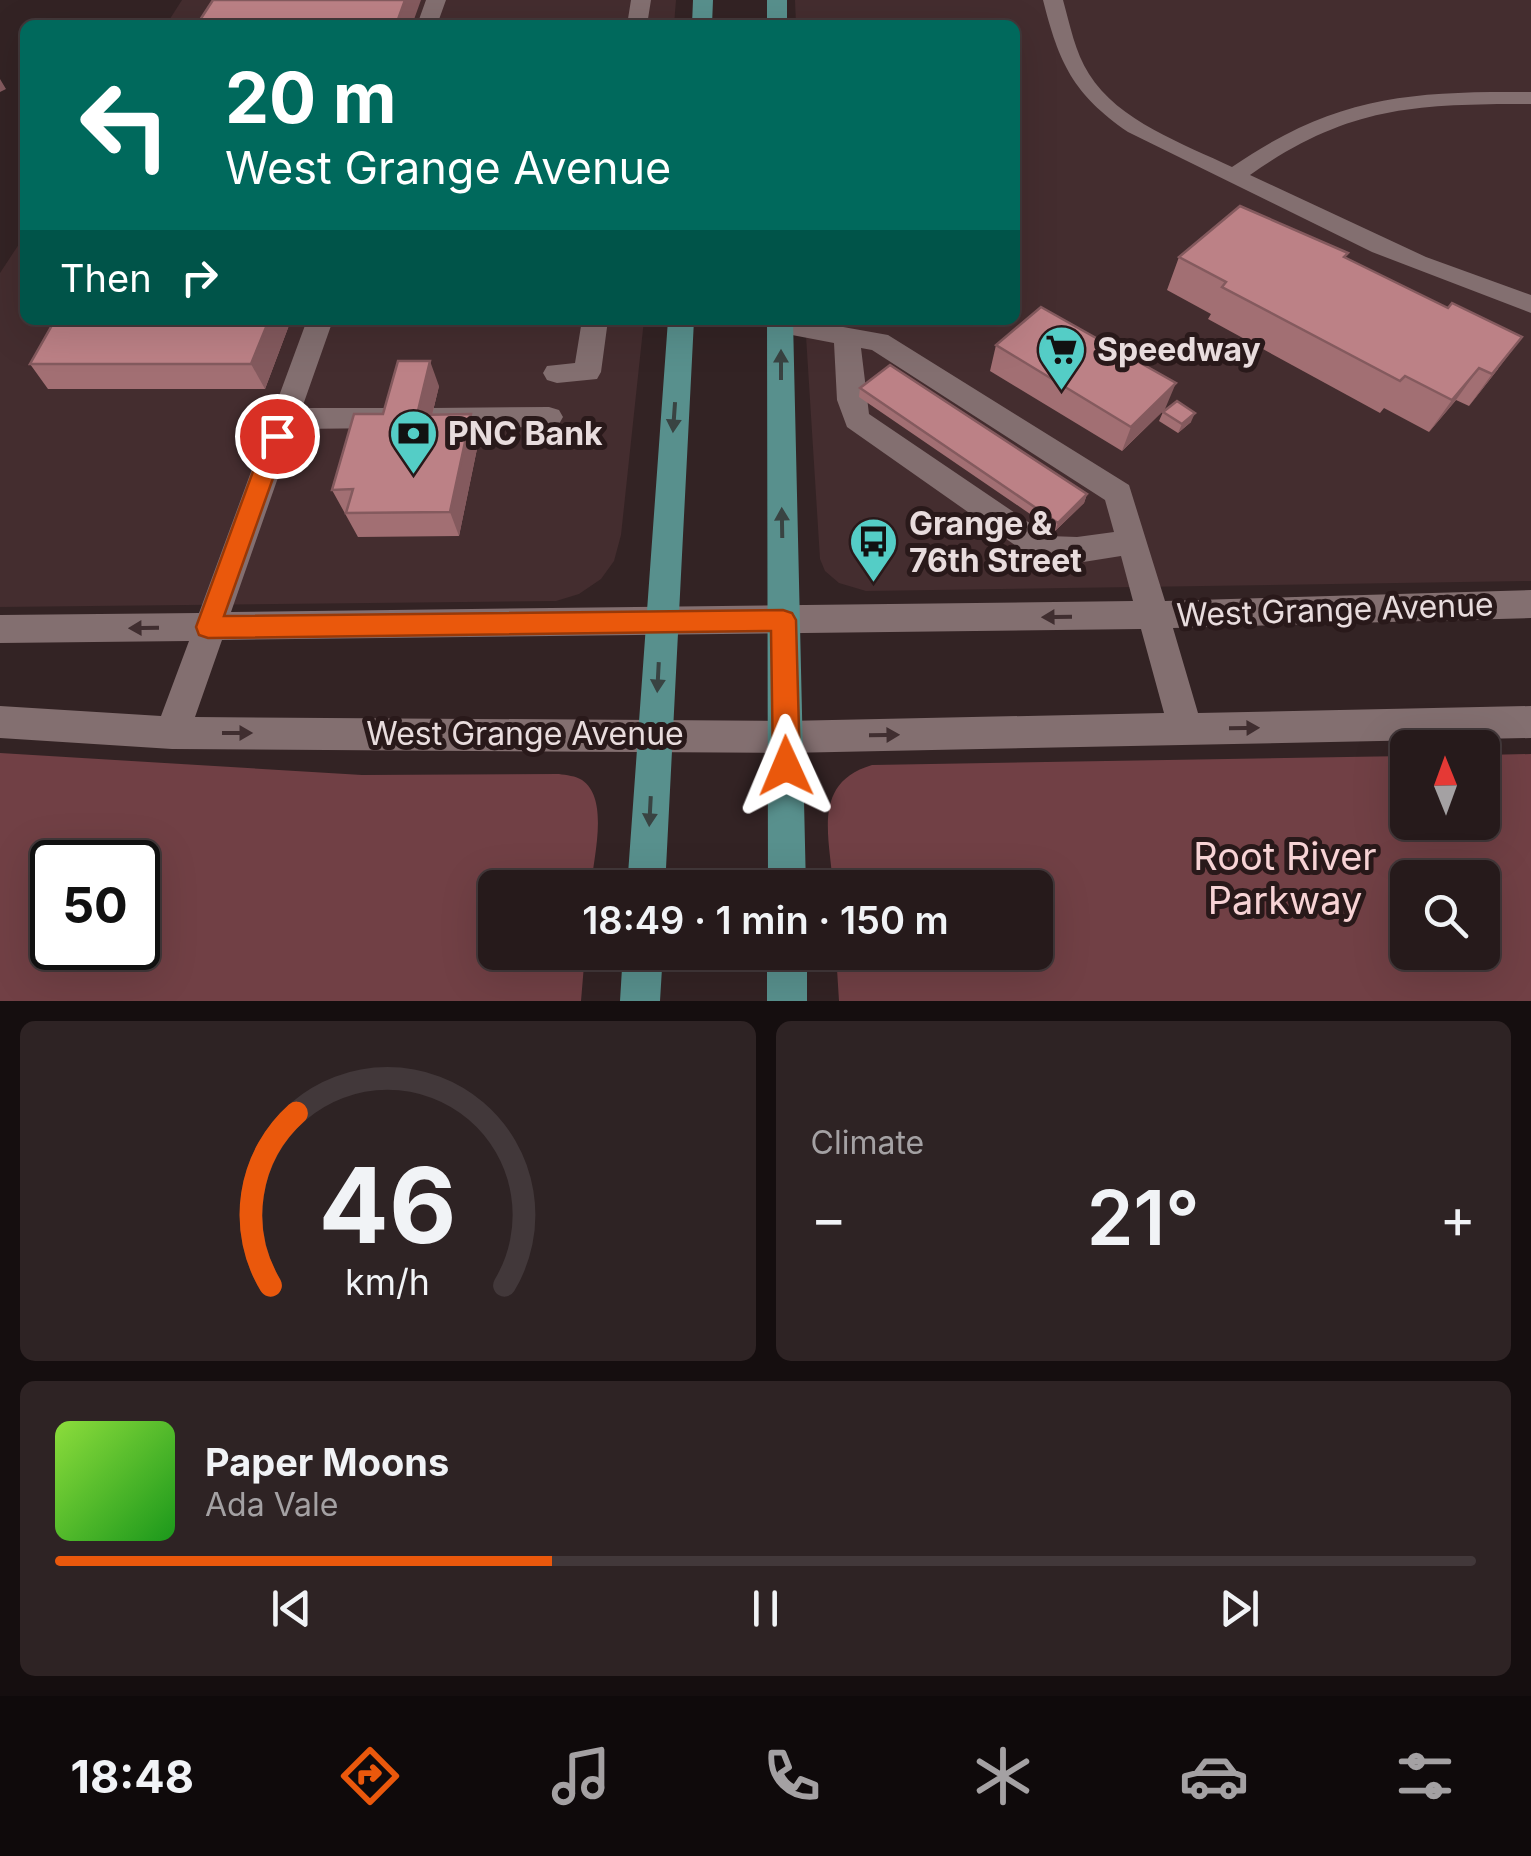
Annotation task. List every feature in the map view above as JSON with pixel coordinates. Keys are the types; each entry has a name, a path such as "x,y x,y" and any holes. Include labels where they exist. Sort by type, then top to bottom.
{"main road":[{"path":"647,870 680,325"},
{"path":"780,325 787,870"},
{"path":"640,1001 642,970"},
{"path":"787,970 787,1001"}],"street":[{"path":"1053,0 1071,60 1086,84 1136,126 1445,276 1531,304"},
{"path":"1234,176 1280,141 1350,111 1419,99 1531,98"},
{"path":"172,733 318,325"},
{"path":"557,373 586,372 594,325"},
{"path":"790,325 879,342 1118,492 1186,730"},
{"path":"847,336 851,371 848,400 857,420 1043,548 1077,550 1133,542"},
{"path":"284,419 399,418"},
{"path":"432,418 549,418"},
{"name":"West Grange Avenue","path":"0,629 1154,615 1531,604"},
{"name":"West Grange Avenue","path":"0,722 172,733 786,736 1531,722"}],"shaded area":[{"path":"182,0 676,0 674,20 169,20"},
{"path":"795,0 1531,0 1531,581 866,591 839,583 825,571 820,559 805,325 1020,325 1020,20 796,20"},
{"path":"20,243 20,325 643,325 621,535 614,561 601,579 579,594 556,601 0,607 0,273"}],"green space":[{"path":"0,753 362,775 559,774 582,780 591,789 598,815 593,870 478,870 478,970 584,970 581,1001 0,1001"},
{"name":"Root River Parkway","path":"1531,754 1531,1001 839,1001 837,970 1053,970 1053,870 831,870 828,831 832,798 853,773 872,765 1390,756 1390,840 1500,840 1500,755"}],"building":[{"path":"213,0 405,0 398,20 200,20"},
{"path":"1240,206 1348,253 1344,257 1448,308 1452,303 1522,337 1492,374 1479,368 1452,400 1405,376 1400,381 1222,287 1226,282 1179,257"},
{"path":"1041,307 1176,383 1131,427 996,345"},
{"path":"52,325 267,325 251,364 30,364"},
{"name":"PNC Bank","path":"398,361 430,361 417,415 471,414 450,512 346,513 353,489 332,490 354,414 383,414"},
{"path":"890,365 1087,494 1058,523 860,388"},
{"path":"1177,401 1195,413 1182,424 1163,412"}],"place":[{"name":"Speedway","path":"1062,392"},
{"name":"PNC Bank","path":"413,476"},
{"name":"Grange & 76th Street","path":"874,584"}],"route":[{"path":"277,436 208,627 783,620 786,766"}]}
